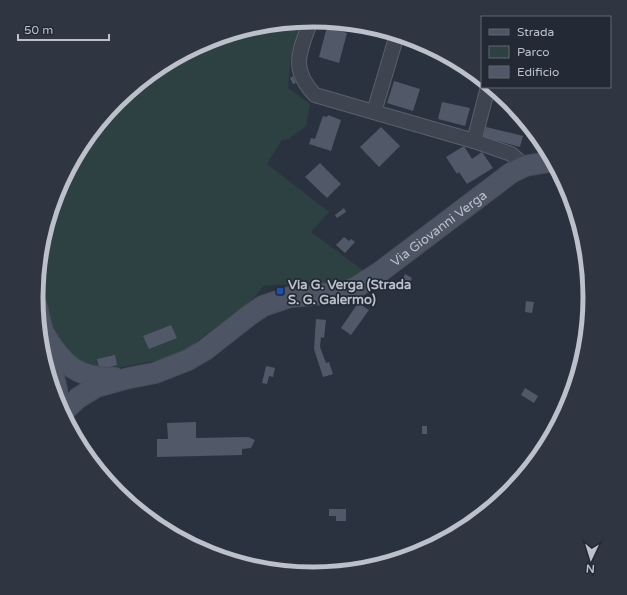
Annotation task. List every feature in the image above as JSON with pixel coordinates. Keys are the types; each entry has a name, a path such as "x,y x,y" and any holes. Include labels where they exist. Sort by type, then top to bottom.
{"street":[{"path":"308,27 299,55 298,64 300,74 315,96 474,141 511,154 525,166"},
{"path":"374,112 396,40"},
{"path":"474,141 487,90"},
{"name":"Via Giovanni Verga","path":"129,378 155,373 188,360 205,350 263,306 290,297 343,292 355,288 380,272 511,173 525,166 548,161"},
{"path":"46,336 53,350 67,365 78,372 103,379 129,378"},
{"path":"47,343 53,370"},
{"path":"67,408 78,398 96,387 129,378"}],"green space":[{"path":"301,28 290,63 288,88 310,104 306,126 289,139 282,140 267,164 329,212 311,232 364,271 340,281 327,283 263,286 254,298 183,352 165,359 100,371 58,349 44,307 43,298 46,295 45,288 44,288 45,262 48,245 57,211 64,194 79,162 99,133 122,106 149,83 178,63 210,48 243,36 278,29"}],"building":[{"path":"327,28 347,33 339,63 319,57"},
{"path":"293,76 296,83 293,84 290,78"},
{"path":"394,81 420,89 413,111 387,103"},
{"path":"442,102 470,108 465,126 438,119"},
{"path":"328,115 341,120 331,151 309,144 311,138 315,139 323,116 327,117"},
{"path":"381,127 400,146 379,167 360,147"},
{"path":"486,127 523,136 520,147 483,137"},
{"path":"464,146 472,159 482,152 493,168 467,184 459,172 457,174 446,157"},
{"path":"320,163 341,184 327,198 305,177"},
{"path":"344,208 346,212 337,218 335,215"},
{"path":"344,237 349,241 351,239 355,242 345,253 336,245"},
{"path":"405,274 412,278 410,282 403,279"},
{"path":"526,301 534,302 532,313 525,312"},
{"path":"358,303 369,310 351,335 341,328"},
{"path":"316,319 326,320 324,338 321,337 320,347 326,363 329,362 333,374 323,377 314,349"},
{"path":"171,325 177,338 149,349 143,336"},
{"path":"115,355 117,365 100,370 97,359"},
{"path":"266,366 275,368 273,377 269,376 267,384 262,383"},
{"path":"525,388 538,396 534,403 521,395"},
{"path":"196,422 196,438 248,437 255,440 251,448 242,449 242,455 157,457 157,439 168,439 167,423"},
{"path":"422,426 427,426 427,434 422,434"},
{"path":"329,509 346,509 346,521 336,521 336,516 329,516"}],"place":[{"name":"Via G. Verga (Strada S. G. Galermo)","path":"280,291"}]}
